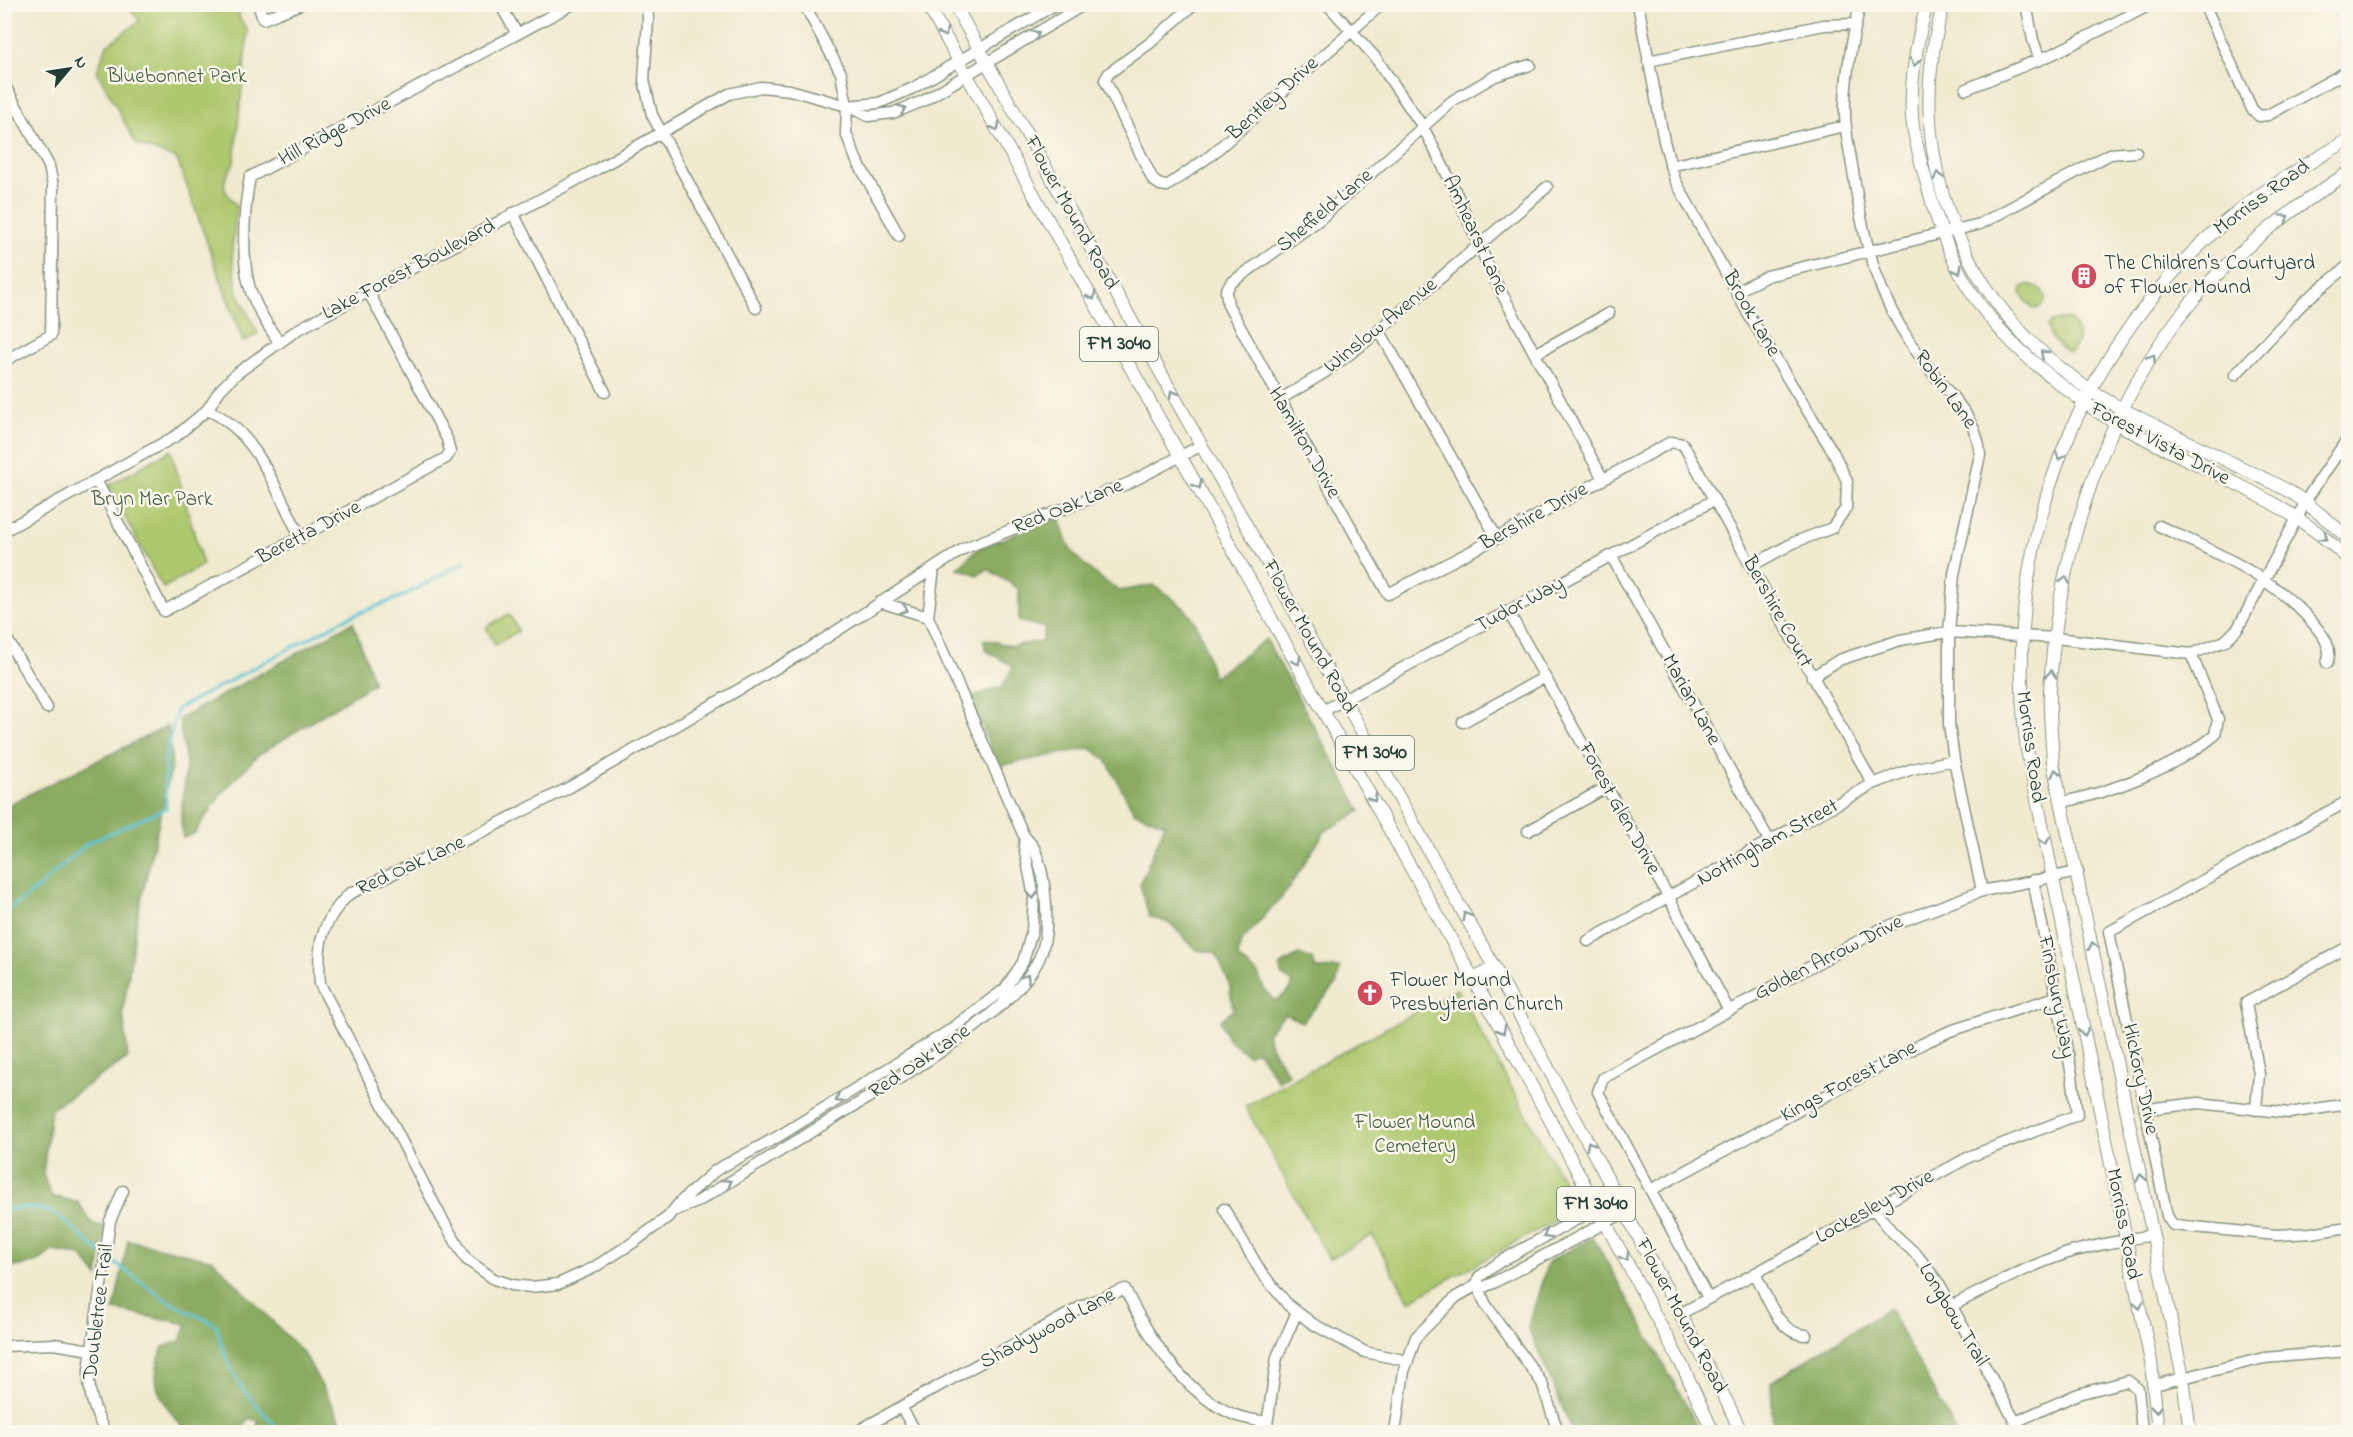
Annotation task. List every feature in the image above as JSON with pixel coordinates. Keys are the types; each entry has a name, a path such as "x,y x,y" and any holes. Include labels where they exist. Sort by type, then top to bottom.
{"main road":[{"name":"Flower Mound Road","path":"927,4 1324,710 1598,1207 1683,1367 1713,1432"},
{"name":"Flower Mound Road","path":"954,4 1494,967 1741,1432"},
{"name":"Forest Vista Drive","path":"1927,4 1916,57 1912,117 1918,150 1941,235 1970,292 1990,320 2021,353 2086,396 2123,409 2266,480 2306,503 2349,538"},
{"name":"Forest Vista Drive","path":"1944,4 1931,63 1929,122 1937,172 1954,232 1971,266 2011,321 2116,423 2299,517 2349,559"},
{"name":"Morriss Road","path":"2158,1432 2154,1385 2029,760 2021,699 2023,638 2032,557 2049,487 2086,396 2136,315 2173,272 2213,234 2271,187 2349,140"},
{"name":"Morriss Road","path":"2190,1432 2183,1378 2151,1235 2054,763 2050,721 2051,670 2072,549 2082,513 2116,423 2140,377 2193,300 2263,233 2349,173"},
{"path":"1473,980 1494,967"}],"street":[{"path":"258,4 263,19 301,4"},
{"path":"500,4 517,34"},
{"name":"Hill Ridge Drive","path":"279,342 253,297 247,277 246,200 250,177 573,4"},
{"path":"647,4 646,97 661,132 756,308"},
{"path":"804,4 842,73 847,106 846,133 855,159 899,236"},
{"name":"Lake Forest Boulevard","path":"847,106 879,103 960,62 1056,4"},
{"name":"Lake Forest Boulevard","path":"4,531 176,436 207,410 220,390 236,374 279,342 729,94 761,87 790,90 847,106 868,116 893,113 923,101 968,76 1085,4"},
{"name":"Bentley Drive","path":"1194,4 1150,43 1108,74 1105,80 1153,180 1160,185 1167,186 1210,156 1382,4"},
{"name":"Amhearst Lane","path":"1327,4 1388,74 1423,127 1454,188 1479,246 1603,479"},
{"name":"Brook Lane","path":"1638,4 1670,166 1675,180 1750,317 1833,452 1847,481 1849,493 1846,507 1832,528 1795,542 1751,567"},
{"name":"Robin Lane","path":"1860,4 1847,70 1845,126 1856,197 1870,252 1885,299 1900,327 1930,370 1966,412 1979,440 1978,464 1954,574 1949,632 1949,724 1954,760 1982,891"},
{"path":"2026,4 2033,40 2040,60"},
{"path":"1966,89 2040,60 2152,4"},
{"path":"2204,4 2252,109 2259,116 2268,115 2349,71"},
{"path":"1648,61 1824,25 1856,24"},
{"name":"Sheffield Lane","path":"1226,291 1231,283 1318,220 1452,101 1483,81 1530,65"},
{"path":"4,84 49,166 53,186 51,335 4,361"},
{"path":"1670,166 1845,126"},
{"path":"1737,291 1767,276 1980,224 2110,154 2136,152"},
{"name":"Winslow Avenue","path":"1279,400 1324,374 1479,246 1519,208 1547,187"},
{"path":"513,213 605,392"},
{"path":"2235,375 2306,300 2349,266"},
{"name":"Beretta Drive","path":"96,480 164,610 442,461 450,452 447,439 368,291"},
{"name":"Hamilton Drive","path":"1226,291 1228,305 1388,594"},
{"path":"1535,354 1609,313"},
{"path":"1379,330 1497,538"},
{"path":"207,410 222,416 237,427 250,442 301,538"},
{"path":"1812,677 1839,660 1900,640 1949,632 2023,638 2056,638 2191,654 2212,648 2232,635 2265,580 2306,503 2349,438"},
{"name":"Bershire Drive","path":"1388,594 1497,538 1671,442 1678,443"},
{"name":"Bershire Court","path":"1678,443 1683,444 1873,784"},
{"name":"Red Oak Lane","path":"928,617 1025,838 1033,847 1042,877 1046,916 1040,958 1020,987 999,1006 899,1080 698,1202 676,1210 632,1244 593,1268 558,1284 531,1287 512,1285 494,1279 462,1254 320,984 318,948 320,939 339,904 349,894 482,832 570,787 804,652 964,548 1098,496 1202,446"},
{"name":"Tudor Way","path":"1324,710 1612,557 1714,500"},
{"path":"2159,525 2265,580 2295,605 2318,630 2330,649 2327,663"},
{"name":"Marian Lane","path":"1612,557 1770,842"},
{"path":"880,602 928,617 934,568"},
{"name":"Forest Glen Drive","path":"1508,611 1669,898 1728,1009"},
{"path":"4,634 47,708"},
{"path":"2062,802 2097,795 2126,784 2215,735 2218,719 2191,654"},
{"path":"1463,722 1545,677"},
{"name":"Nottingham Street","path":"1588,941 1873,784 1911,769 1954,760"},
{"path":"1528,831 1607,788"},
{"name":"Hickory Drive","path":"2349,801 2109,932 2167,1216 2173,1225 2277,1235 2349,1227"},
{"name":"Red Oak Lane","path":"676,1210 680,1202 716,1170 788,1131 947,1032 1005,989 1023,962 1032,931 1034,897 1024,846 1025,838"},
{"name":"Golden Arrow Drive","path":"1651,1190 1598,1092 1603,1078 1851,943 1982,891 2078,872"},
{"name":"Finsbury Way","path":"2033,880 2072,1075 2077,1115"},
{"path":"2256,1110 2259,1074 2246,1003 2349,947"},
{"name":"Kings Forest Lane","path":"1651,1190 1950,1030 2056,997"},
{"path":"2147,1110 2199,1103 2289,1113 2349,1104"},
{"name":"Lockesley Drive","path":"1680,1314 1971,1156 2077,1115"},
{"path":"1651,1190 1708,1298"},
{"name":"Doubletree Trail","path":"105,1432 94,1411 89,1387 91,1350 110,1221 123,1191"},
{"path":"1558,1432 1542,1383 1497,1321 1477,1286 1479,1277 1501,1261 1617,1197"},
{"name":"Longbow Trail","path":"1872,1208 1928,1269 1951,1306 2020,1432"},
{"path":"1224,1209 1261,1272 1288,1305 1313,1324 1365,1352 1408,1360"},
{"path":"1395,1432 1408,1360 1416,1337 1424,1326 1456,1297 1477,1286 1484,1287 1493,1283 1625,1212"},
{"path":"1951,1306 2030,1268 2098,1245 2151,1235"},
{"path":"1755,1272 1786,1328 1796,1335 1806,1335"},
{"name":"Shadywood Lane","path":"856,1432 1088,1304 1125,1289 1154,1341 1187,1381 1212,1402 1235,1415 1266,1427"},
{"path":"1266,1427 1277,1357 1298,1312"},
{"path":"4,1346 54,1344 91,1350"},
{"path":"2154,1385 2264,1358 2349,1350"},
{"path":"2015,1422 2048,1406 2107,1385 2128,1381 2135,1384 2139,1395 2142,1432"},
{"path":"901,1407 916,1432"}],"green space":[{"name":"Bluebonnet Park","path":"126,5 240,5 239,17 248,31 234,163 224,185 228,195 237,206 232,252 237,290 258,334 243,342 177,159 136,144 97,71 107,45 140,21"},
{"path":"2029,284 2042,290 2046,297 2044,304 2037,309 2032,308 2021,294 2022,287"},
{"path":"2069,318 2078,336 2076,345 2070,353 2056,342 2047,326 2051,322"},
{"name":"Bryn Mar Park","path":"171,450 203,565 163,588 108,486"},
{"path":"1061,517 1067,542 1073,552 1098,576 1119,591 1153,585 1181,605 1201,633 1213,678 1266,639 1361,811 1325,831 1287,891 1240,943 1238,958 1258,974 1264,989 1276,1001 1290,990 1293,983 1281,975 1280,966 1298,955 1312,959 1316,969 1340,968 1336,985 1302,1022 1285,1014 1267,1033 1270,1045 1289,1075 1278,1081 1257,1050 1248,1055 1229,1040 1220,1021 1233,1010 1229,982 1215,952 1196,950 1171,924 1149,916 1140,884 1165,824 1134,812 1106,760 1090,748 998,766 970,697 1003,686 1013,666 985,650 984,639 1012,646 1042,641 1045,628 1019,621 1019,589 988,569 978,575 957,568 979,548"},
{"path":"509,614 519,631 495,645 486,627"},
{"path":"353,622 374,683 258,755 222,793 194,834 183,838 181,820 186,764 179,719"},
{"path":"168,726 172,765 137,918 123,1012 128,1058 51,1109 43,1174 51,1196 78,1202 93,1225 105,1226 98,1277 81,1255 52,1251 38,1262 5,1269 4,815 11,803"},
{"name":"Flower Mound Cemetery","path":"1457,989 1578,1208 1409,1301 1372,1235 1329,1259 1245,1106"},
{"path":"1593,1237 1699,1432 1573,1432 1528,1327 1548,1262"},
{"path":"128,1240 213,1260 305,1355 347,1432 254,1432 259,1421 249,1418 241,1432 188,1432 165,1403 156,1380 157,1366 163,1347 180,1341 187,1324 114,1310"},
{"path":"1889,1308 1956,1432 1773,1432 1771,1382"}],"waterway":[{"path":"4,912 27,897 88,843 166,808 165,760 177,709 347,618 405,595 465,562"},
{"path":"4,1211 37,1208 49,1212 60,1217 103,1254"},
{"path":"108,1258 166,1300 216,1325 227,1359 240,1385 282,1432"}],"place":[{"name":"The Children's Courtyard of Flower Mound","path":"2084,276"},
{"name":"Flower Mound Presbyterian Church","path":"1370,993"}]}
